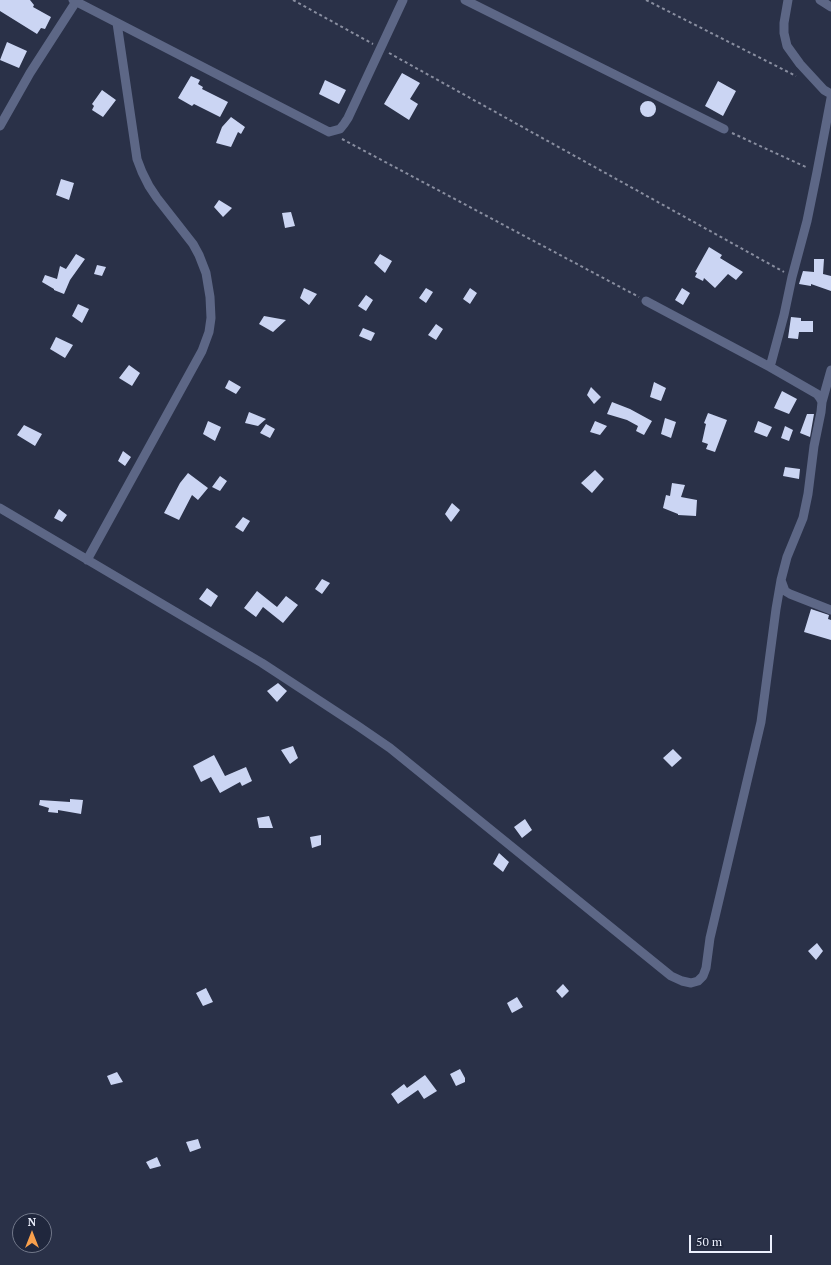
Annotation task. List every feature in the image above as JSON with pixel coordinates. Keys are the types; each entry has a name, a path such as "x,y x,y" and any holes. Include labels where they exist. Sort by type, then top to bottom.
{"street":[{"path":"0,126 30,73 75,0 329,132 340,129 344,124 404,0"},
{"path":"466,0 724,129"},
{"path":"788,0 784,24 784,33 787,46 824,90 831,94"},
{"path":"820,0 831,7"},
{"path":"87,560 202,351 209,332 211,318 210,297 206,273 199,256 193,244 157,198 142,172 138,158 117,22"},
{"path":"770,367 807,221 818,172 831,98"},
{"path":"646,301 770,367 817,394 822,402"},
{"path":"0,508 262,663 390,748 671,976 691,983 698,981 703,976 706,968 710,938 761,722 781,580 787,557 800,525 806,502 822,402 831,370"},
{"path":"781,580 785,591 831,610"}],"path":[{"path":"293,0 792,277"},
{"path":"646,0 796,76"},
{"path":"724,129 818,172"},
{"path":"329,132 646,301"}],"building":[{"path":"0,0 30,0 34,5 33,7 51,17 45,29 41,28 37,34 0,11"},
{"path":"7,42 27,51 19,68 0,60"},
{"path":"402,73 420,83 410,99 418,104 409,120 384,104"},
{"path":"191,76 200,80 198,84 203,87 202,89 228,102 220,117 194,104 192,106 178,98"},
{"path":"325,80 346,90 339,104 319,94"},
{"path":"718,81 736,91 723,116 705,106"},
{"path":"102,90 116,100 103,117 92,110 94,106 92,104"},
{"path":"648,101 654,103 656,109 654,115 648,117 642,115 640,109 642,103"},
{"path":"231,117 245,127 241,134 238,132 231,147 216,143 222,127"},
{"path":"61,179 74,183 69,200 56,195"},
{"path":"219,200 232,208 223,217 214,207"},
{"path":"291,212 295,226 285,228 282,213"},
{"path":"709,247 722,255 720,258 743,272 736,280 728,274 715,288 704,278 703,281 695,277 697,273 695,272"},
{"path":"76,254 85,259 70,280 64,294 54,290 42,282 45,275 57,279 60,266 66,269"},
{"path":"380,254 392,261 385,273 374,263"},
{"path":"814,259 824,259 823,274 831,276 831,291 811,284 811,286 799,284 803,271 814,272"},
{"path":"97,265 106,267 102,276 94,274"},
{"path":"304,288 317,294 309,305 300,298"},
{"path":"426,288 433,292 426,303 419,298"},
{"path":"470,288 477,293 470,304 463,299"},
{"path":"682,288 690,293 683,305 675,300"},
{"path":"366,295 373,300 366,311 358,306"},
{"path":"78,304 89,309 82,323 72,316"},
{"path":"264,316 286,320 273,332 259,324"},
{"path":"791,317 801,318 801,321 813,321 813,332 799,332 798,339 788,338"},
{"path":"436,324 443,329 436,340 428,335"},
{"path":"363,328 375,333 371,341 359,336"},
{"path":"56,337 73,345 65,358 50,349"},
{"path":"129,365 140,373 132,386 119,378"},
{"path":"229,380 241,387 236,394 225,388"},
{"path":"654,382 666,388 661,401 650,397"},
{"path":"591,387 601,397 594,404 587,395"},
{"path":"782,391 797,399 789,414 774,408"},
{"path":"612,402 630,409 652,421 644,435 636,431 638,426 627,420 607,414"},
{"path":"249,412 266,419 258,426 245,423"},
{"path":"708,413 727,420 715,452 706,449 708,444 702,442 706,424 704,423"},
{"path":"807,414 814,414 810,437 800,433"},
{"path":"665,418 676,422 671,438 661,434"},
{"path":"208,421 221,427 215,441 203,434"},
{"path":"595,421 607,426 600,435 590,432"},
{"path":"758,421 772,427 767,437 754,432"},
{"path":"266,424 275,429 270,438 260,433"},
{"path":"24,425 42,434 35,446 17,435"},
{"path":"785,426 793,430 789,441 781,438"},
{"path":"123,451 131,457 125,466 118,461"},
{"path":"785,467 800,469 799,479 783,476"},
{"path":"595,470 604,479 592,493 581,483"},
{"path":"188,473 208,488 198,500 192,495 179,520 164,513 180,483"},
{"path":"220,476 227,481 220,491 212,487"},
{"path":"672,483 685,485 681,497 697,500 696,516 678,515 663,508 666,495 670,496"},
{"path":"452,503 460,510 451,522 445,514"},
{"path":"59,509 67,515 62,522 54,518"},
{"path":"243,517 250,521 243,532 235,527"},
{"path":"322,579 330,583 322,594 315,589"},
{"path":"207,588 218,596 211,607 199,599"},
{"path":"257,591 277,607 286,596 298,605 283,623 263,607 256,617 244,608"},
{"path":"811,609 829,615 828,619 831,620 831,640 804,632"},
{"path":"278,683 287,691 277,702 267,691"},
{"path":"293,746 298,758 290,764 281,750"},
{"path":"673,749 682,758 672,767 663,758"},
{"path":"214,755 225,776 246,767 252,781 242,786 240,782 220,793 211,777 201,782 193,766"},
{"path":"70,799 83,800 81,814 58,810 58,813 48,812 49,808 39,805 40,800 70,802"},
{"path":"269,816 273,828 259,828 257,818"},
{"path":"525,819 532,830 522,838 514,827"},
{"path":"321,835 321,845 312,848 310,837"},
{"path":"499,853 509,862 503,872 493,864"},
{"path":"817,943 823,951 816,960 808,951"},
{"path":"563,984 569,991 562,998 556,991"},
{"path":"206,988 213,1002 203,1006 196,993"},
{"path":"517,997 523,1007 512,1013 507,1003"},
{"path":"460,1069 465,1078 465,1082 456,1086 450,1074"},
{"path":"117,1072 123,1082 111,1085 107,1076"},
{"path":"425,1075 437,1091 424,1099 418,1090 398,1104 391,1094 404,1084 407,1088"},
{"path":"198,1139 201,1148 190,1152 186,1142"},
{"path":"157,1157 161,1166 150,1169 146,1162"}]}
